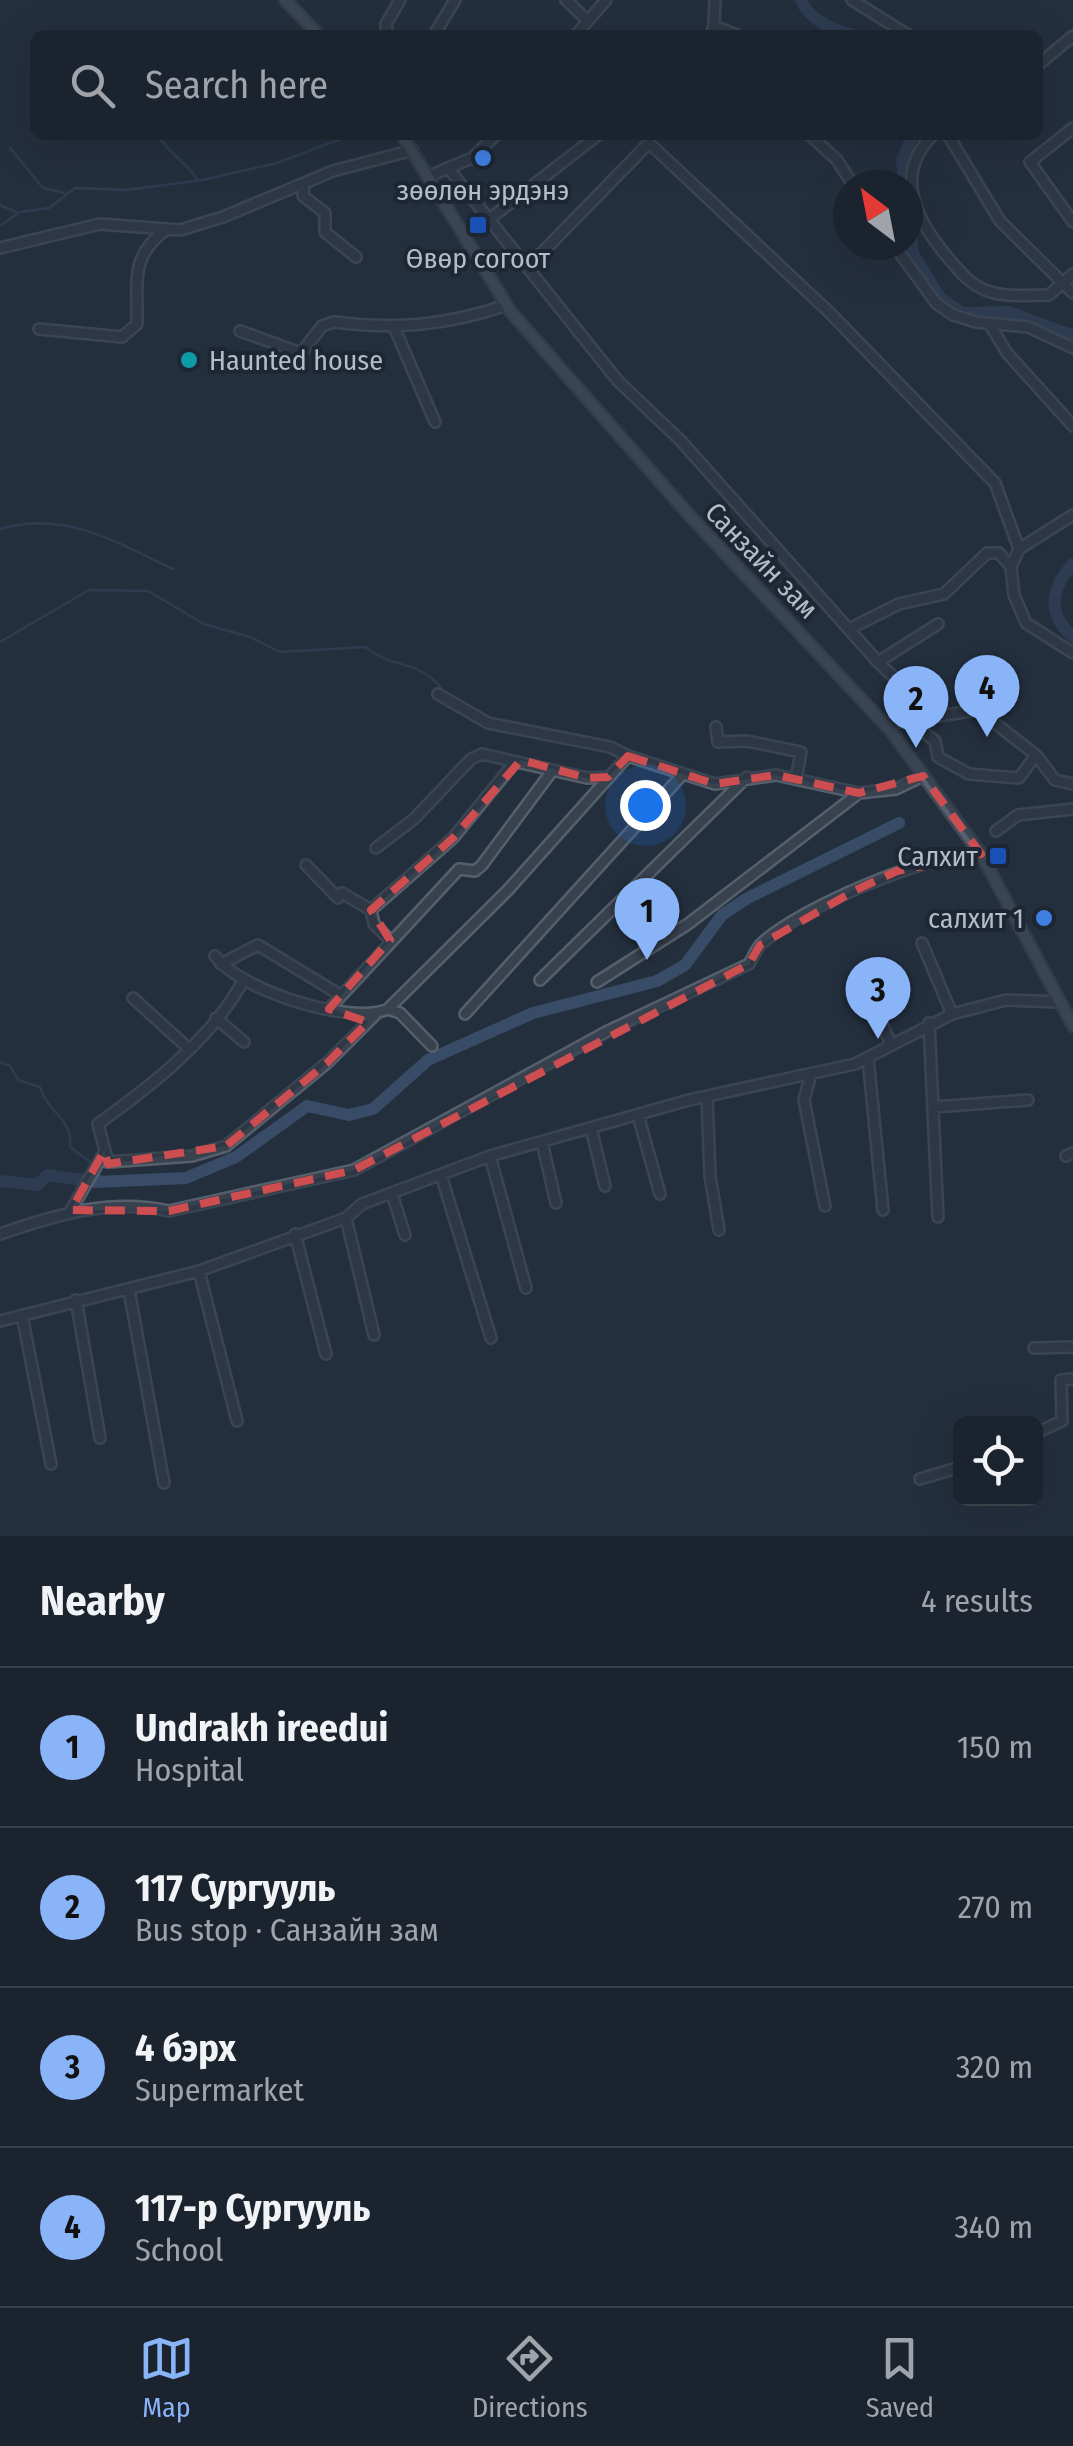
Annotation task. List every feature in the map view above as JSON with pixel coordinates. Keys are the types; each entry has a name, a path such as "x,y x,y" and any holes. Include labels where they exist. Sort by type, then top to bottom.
{"main road":[{"path":"285,0 314,30"},
{"name":"Санзайн зам","path":"406,140 507,305 666,490 884,724 981,854 1073,1026"}],"street":[{"path":"436,30 445,10 455,0"},
{"path":"566,0 588,21"},
{"path":"580,30 606,0"},
{"path":"706,0 712,12"},
{"path":"713,30 715,0"},
{"path":"852,0 900,30"},
{"path":"387,30 398,1"},
{"path":"1043,61 1073,36"},
{"path":"1073,128 1030,162 1073,222"},
{"path":"430,176 472,158 491,140"},
{"path":"487,222 592,140"},
{"path":"815,140 843,170"},
{"path":"928,140 920,148 912,180 920,224 966,279 987,291 1048,295 1073,274"},
{"path":"953,140 1000,221 1073,294"},
{"path":"529,266 649,143 830,312 996,484 1019,549"},
{"path":"0,248 100,224 180,230 223,218 371,158 413,150"},
{"path":"448,168 487,222 529,266 618,381 680,440 910,694 914,706 911,722"},
{"path":"304,184 303,196 325,213 325,232 356,257"},
{"path":"39,329 122,338 132,332 137,324 140,255 148,242 167,228"},
{"path":"905,260 936,303 953,315 1028,327 1073,348"},
{"path":"240,331 294,353 307,350 322,326 334,322 394,327 459,322 507,305"},
{"path":"988,323 1008,353 1073,426"},
{"path":"394,327 435,422"},
{"path":"1073,515 1019,549 1012,567 1014,596 1026,623 1073,654"},
{"path":"848,629 899,604 944,594 986,553 999,553 1012,567"},
{"path":"878,662 938,624"},
{"path":"438,694 488,723 610,747 682,776 726,784 749,776 796,779 859,793 896,789 922,776"},
{"path":"884,724 978,710 1036,755 1055,780 1073,784"},
{"path":"911,722 935,740 938,757 969,774 1017,778 1036,755"},
{"path":"716,726 718,742 747,741 801,752 796,779"},
{"path":"376,848 414,819 477,756 499,755 552,771 608,777"},
{"path":"244,979 188,1048 98,1124 104,1151 112,1163 192,1156 226,1146 328,1062 375,1015 388,1008 507,891 628,756"},
{"path":"371,910 452,838 515,762"},
{"path":"329,1009 459,869 478,868 552,771"},
{"path":"465,1014 682,776"},
{"path":"540,980 749,776"},
{"path":"597,982 702,914 859,793"},
{"path":"996,831 1018,815 1073,808"},
{"path":"0,1234 70,1210 144,1205 169,1211 354,1170 608,1031 749,964 761,944 854,891 896,871 951,856 981,854"},
{"path":"306,865 338,898 342,894 371,910 374,924 390,940"},
{"path":"922,943 952,1014"},
{"path":"340,995 258,945 218,960 244,979 348,1016 375,1015"},
{"path":"867,989 890,1042"},
{"path":"133,998 188,1048"},
{"path":"0,1321 200,1272 346,1218 362,1204 490,1156 707,1096 868,1058 890,1042 952,1014 1006,1000 1060,1002"},
{"path":"388,1008 400,1012 432,1046"},
{"path":"216,1018 244,1042"},
{"path":"929,1023 938,1217"},
{"path":"868,1058 883,1210"},
{"path":"811,1074 804,1100 825,1206"},
{"path":"707,1096 710,1176 719,1230"},
{"path":"934,1106 1028,1100"},
{"path":"638,1115 660,1194"},
{"path":"591,1128 605,1186"},
{"path":"542,1142 556,1203"},
{"path":"70,1210 104,1151"},
{"path":"490,1156 526,1288"},
{"path":"441,1175 491,1338"},
{"path":"392,1194 404,1235"},
{"path":"346,1218 374,1335"},
{"path":"295,1234 326,1354"},
{"path":"200,1272 237,1421"},
{"path":"129,1290 164,1482"},
{"path":"76,1300 100,1438"},
{"path":"22,1315 51,1464"},
{"path":"1034,1348 1073,1348"},
{"path":"1043,1430 1062,1421 1062,1380 1073,1378"},
{"path":"920,1480 953,1469"}],"highlighted area":[{"path":"628,756 715,784 776,775 859,793 923,776 981,854 897,871 854,891 760,945 749,964 354,1170 169,1211 71,1210 104,1151 108,1164 226,1146 328,1062 368,1022 329,1009 390,940 371,910 453,838 521,760 587,778 608,777"}],"waterway":[{"path":"801,0 809,13 836,30"},
{"path":"162,140 198,180"},
{"path":"0,226 20,212 49,208 75,188 127,190 202,180 277,163 338,140"},
{"path":"903,170 902,160 911,140"},
{"path":"10,148 43,188 64,193"},
{"path":"0,205 16,212"},
{"path":"917,260 940,298 962,313 1009,312 1073,336"},
{"path":"0,529 23,524 68,526 110,539 173,569"},
{"path":"1073,564 1060,583 1055,601 1059,619 1073,637"},
{"path":"0,642 89,590 148,591 204,624 250,637 280,652 365,647 426,674 446,694"},
{"path":"0,1181 37,1185 48,1175 96,1182 186,1178 236,1157 307,1106 349,1115 373,1109 428,1060 533,1013 657,981 685,965 722,915 746,899 899,823"},
{"path":"0,1062 10,1066 18,1080 40,1087 68,1129 70,1147 93,1164"},
{"path":"97,1171 104,1182"}],"place":[{"name":"зөөлөн эрдэнэ","path":"483,158"},
{"name":"Өвөр согоот","path":"478,225"},
{"name":"Haunted house","path":"189,360"},
{"name":"117-р Сургууль","path":"987,737"},
{"name":"117 Сургууль","path":"916,748"},
{"name":"Салхит","path":"998,856"},
{"name":"салхит 1","path":"1044,918"},
{"name":"Undrakh ireedui","path":"647,960"},
{"name":"4 бэрх","path":"878,1039"}]}
